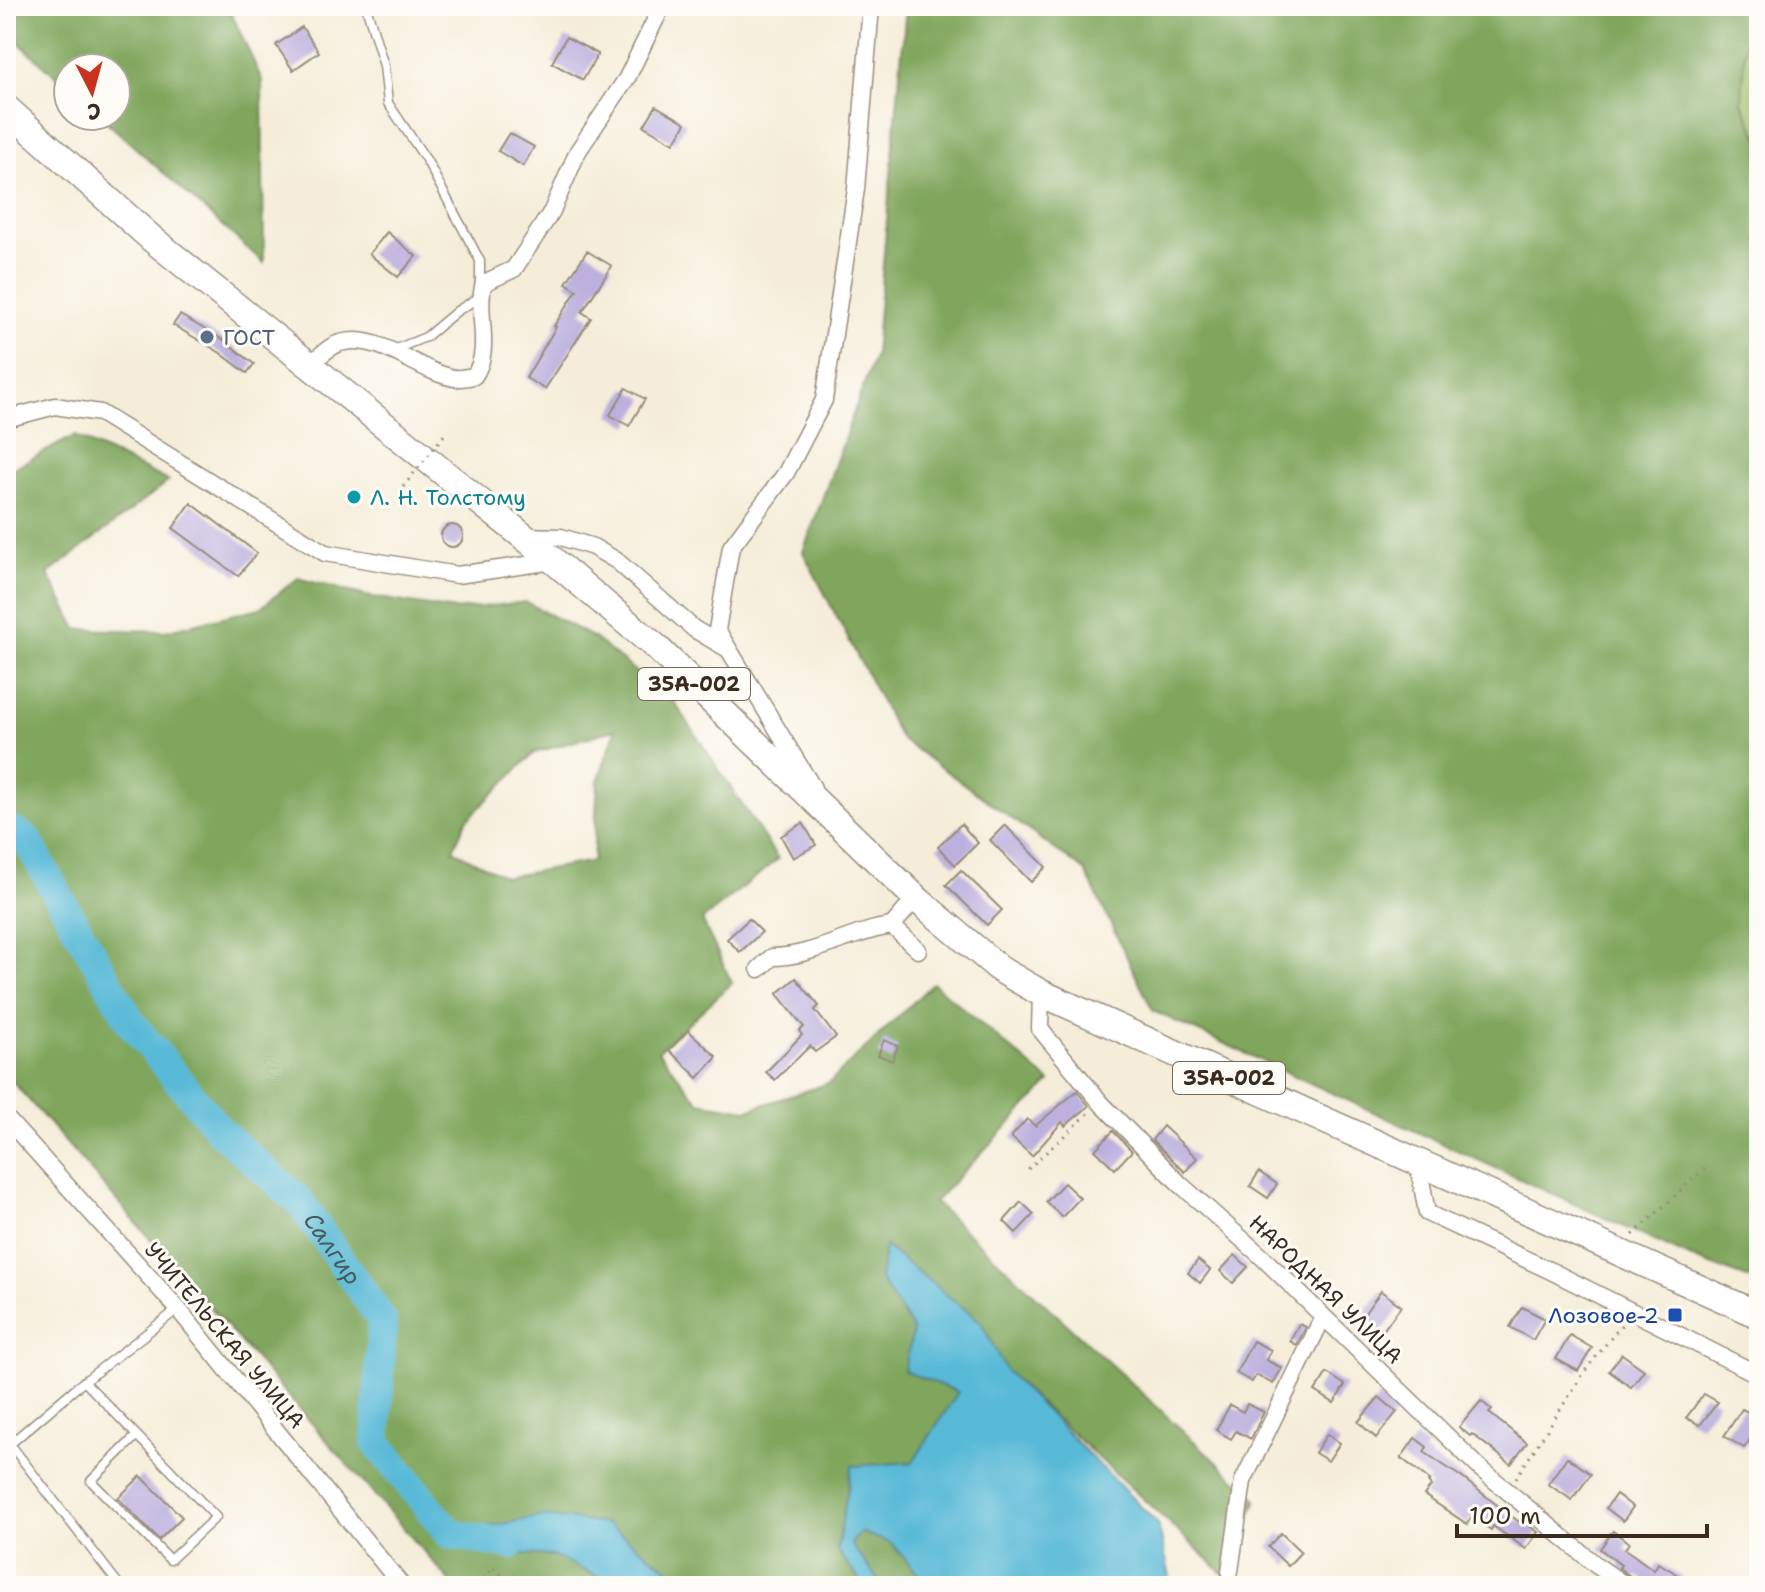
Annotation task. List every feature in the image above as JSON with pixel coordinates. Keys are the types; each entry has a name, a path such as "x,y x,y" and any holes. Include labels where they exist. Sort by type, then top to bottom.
{"main road":[{"name":"35А-002","path":"6,108 152,239 554,561 656,647 916,898 1001,970 1041,993 1759,1315"}],"street":[{"path":"309,365 339,343 367,344 393,351 455,378 474,376 481,366 483,350 480,297 484,283 514,269 552,211 578,151 627,78 662,6"},
{"path":"828,813 717,630 731,547 786,473 824,400 856,189 871,6"},
{"path":"6,419 55,406 100,413 325,553 457,575 554,561"},
{"path":"522,536 561,537 593,547 617,561 694,629 729,650"},
{"path":"759,969 772,957 793,957 868,929 892,926 916,898"},
{"path":"892,926 918,950"},
{"name":"НАРОДНАЯ УЛИЦА","path":"1041,993 1040,1029 1101,1103 1180,1184 1261,1256 1506,1490 1626,1586"},
{"name":"УЧИТЕЛЬСКАЯ УЛИЦА","path":"6,1118 178,1309 402,1586"},
{"path":"1418,1163 1427,1213 1759,1375"},
{"path":"1230,1571 1243,1481 1323,1317"}],"lane":[{"path":"366,6 384,66 388,103 427,161 480,261 480,297 457,311 426,337 393,351"},
{"path":"120,1586 8,1443 178,1309"},
{"path":"84,1381 216,1517 170,1560 91,1481 136,1436"}],"path":[{"path":"403,487 445,434"},
{"path":"1028,1169 1101,1103"},
{"path":"1630,1238 1709,1164"},
{"path":"1506,1490 1587,1368 1631,1312"},
{"path":"445,1586 483,1580 493,1567 514,1586"}],"green space":[{"path":"6,6 228,6 262,80 264,263 118,132 132,132 132,52 52,52 52,73 6,31"},
{"path":"906,6 1747,6 1742,102 1759,139 1759,1282 1692,1258 1153,1011 1085,871 900,738 803,552 875,354"},
{"path":"1747,6 1759,6 1759,139 1742,102"},
{"path":"74,436 169,481 48,574 77,629 165,631 260,608 298,578 366,596 455,610 526,602 594,638 675,703 778,859 702,920 732,983 658,1051 699,1102 747,1110 829,1083 933,983 1050,1082 934,1202 1257,1499 1225,1575 1020,1385 949,1483 1034,1586 454,1586 6,1074 6,472","holes":["616,729 598,781 593,861 505,877 453,850 466,821 534,753"]}],"water":[{"path":"885,1246 981,1322 1006,1371 1158,1524 1172,1586 929,1586 891,1543 860,1532 851,1544 883,1586 864,1586 837,1550 852,1466 913,1462 958,1392 904,1371 913,1330 880,1279"},
{"path":"543,1516 607,1524 692,1586 619,1586 553,1556 474,1550 470,1530"}],"building":[{"path":"302,27 319,52 293,70 276,45"},
{"path":"566,37 598,54 583,80 552,63"},
{"path":"656,106 686,123 674,143 644,126"},
{"path":"509,133 534,147 523,166 498,151"},
{"path":"387,232 416,256 398,277 369,254"},
{"path":"587,251 612,266 582,312 591,318 545,389 526,378 577,290 566,283"},
{"path":"180,315 225,341 254,364 247,373 173,325"},
{"path":"626,388 645,399 629,426 610,415"},
{"path":"191,503 257,553 238,576 173,528"},
{"path":"452,525 460,528 463,536 460,544 452,547 444,544 441,536 444,528"},
{"path":"803,823 816,845 793,858 781,836"},
{"path":"961,824 978,843 955,865 938,847"},
{"path":"1005,825 1046,867 1031,882 990,840"},
{"path":"961,870 1002,910 987,925 946,885"},
{"path":"749,919 762,932 740,952 727,939"},
{"path":"796,978 819,1006 815,1010 836,1037 815,1052 810,1046 775,1080 766,1072 802,1035 799,1031 804,1027 777,994"},
{"path":"688,1030 717,1057 698,1078 669,1050"},
{"path":"884,1040 898,1046 892,1061 878,1055"},
{"path":"1077,1091 1089,1106 1065,1126 1062,1122 1032,1156 1011,1137 1027,1119 1035,1126"},
{"path":"1163,1126 1197,1158 1185,1172 1152,1140"},
{"path":"1113,1131 1132,1151 1115,1169 1095,1150"},
{"path":"1259,1172 1277,1184 1268,1198 1250,1186"},
{"path":"1064,1183 1080,1198 1062,1217 1046,1202"},
{"path":"1021,1202 1034,1214 1016,1233 1004,1221"},
{"path":"1235,1255 1248,1267 1233,1283 1220,1271"},
{"path":"1198,1260 1210,1270 1200,1283 1188,1273"},
{"path":"1381,1291 1401,1306 1379,1336 1359,1321"},
{"path":"1522,1307 1545,1319 1533,1340 1510,1327"},
{"path":"1299,1324 1306,1327 1297,1345 1290,1341"},
{"path":"1570,1335 1592,1348 1578,1371 1556,1359"},
{"path":"1253,1341 1271,1350 1266,1360 1282,1368 1273,1384 1256,1375 1252,1382 1236,1373"},
{"path":"1622,1354 1644,1370 1631,1387 1609,1371"},
{"path":"1327,1373 1345,1385 1334,1403 1315,1391"},
{"path":"1704,1394 1718,1402 1700,1425 1686,1418"},
{"path":"1379,1397 1397,1412 1376,1438 1358,1422"},
{"path":"1481,1401 1492,1410 1489,1413 1527,1443 1511,1464 1459,1427"},
{"path":"1247,1404 1264,1412 1251,1439 1236,1431 1231,1439 1216,1430 1230,1405 1243,1412"},
{"path":"1742,1409 1759,1418 1759,1426 1744,1448 1724,1436"},
{"path":"1327,1434 1340,1443 1328,1461 1315,1453"},
{"path":"1415,1438 1427,1447 1424,1452 1519,1522 1538,1532 1526,1549 1493,1526 1491,1530 1472,1516 1467,1524 1424,1495 1431,1486 1430,1480 1401,1458"},
{"path":"1567,1457 1591,1474 1572,1500 1548,1484"},
{"path":"141,1476 182,1517 159,1540 118,1498"},
{"path":"1616,1494 1633,1507 1623,1521 1606,1508"},
{"path":"1613,1531 1629,1543 1625,1549 1654,1570 1658,1563 1682,1577 1678,1586 1656,1586 1637,1576 1634,1579 1619,1568 1621,1565 1600,1549"},
{"path":"1281,1533 1301,1552 1288,1566 1268,1547"}],"waterway":[{"name":"Салгир","path":"6,829 26,839 132,1024 221,1132 300,1202 382,1320 376,1442 450,1534 510,1545"}],"place":[{"name":"ГОСТ","path":"207,337"},
{"name":"Л. Н. Толстому","path":"354,497"},
{"name":"Лозовое-2","path":"1675,1315"}]}
